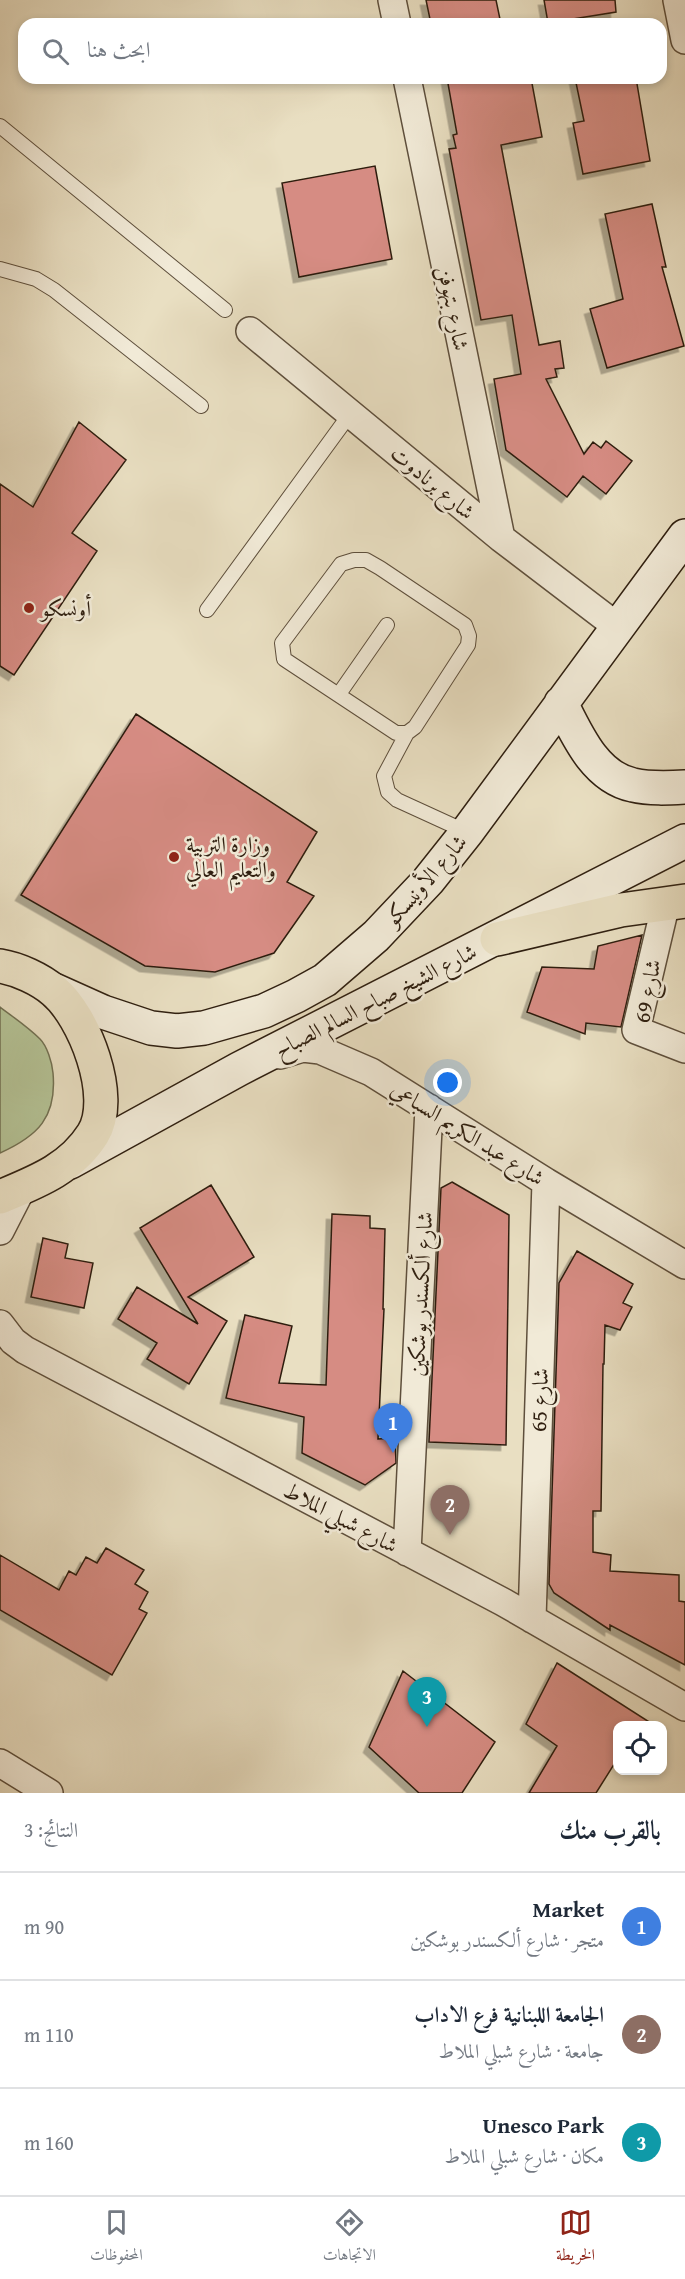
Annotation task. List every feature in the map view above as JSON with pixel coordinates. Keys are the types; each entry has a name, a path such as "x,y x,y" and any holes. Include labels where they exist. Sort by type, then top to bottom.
{"highway":[{"path":"497,939 570,921 676,902"},
{"path":"2,965 54,990 77,1018 97,1071 100,1094 99,1114 94,1132 59,1169 11,1193"}],"street":[{"path":"392,0 396,18"},
{"path":"677,0 685,40"},
{"name":"شارع بتهوفن","path":"409,84 501,538"},
{"name":"شارع برنادوت","path":"250,331 501,538 619,628"},
{"name":"شارع الأونيسكو","path":"54,990 103,1012 151,1028 177,1031 204,1028 264,1011 325,980 376,936 428,881 619,628 685,536"},
{"path":"561,704 588,753 606,772 631,785 655,788 685,787"},
{"name":"شارع الشيخ صباح السالم الصباح","path":"59,1169 239,1069 685,841"},
{"name":"شارع 69","path":"676,902 636,1030 685,1049"},
{"name":"شارع عبد الكريم السباعي","path":"239,1069 303,1048 320,1050 371,1072 546,1182 685,1265"},
{"name":"شارع ألكسندر بوشكين","path":"407,1552 429,1108"},
{"name":"شارع 65","path":"532,1619 546,1182"},
{"path":"0,1231 11,1193"},
{"name":"شارع شبلي الملاط","path":"0,1324 25,1350 532,1619 685,1707"},
{"path":"0,1763 49,1793"}],"lane":[{"path":"0,126 225,310"},
{"path":"0,269 36,279 54,290 201,406"},
{"path":"207,610 350,414"},
{"path":"406,733 396,733 284,659 282,643 341,564 354,560 366,560 465,625 469,636 468,645 415,727 406,733 384,777 388,792 397,800 467,832"},
{"path":"339,694 387,625"}],"green space":[{"path":"0,1007 43,1042 52,1064 53,1088 48,1113 35,1132 0,1153"}],"building":[{"path":"426,0 496,0 500,18 430,18"},
{"path":"544,0 615,0 616,12 579,18 547,18"},
{"path":"448,84 532,84 542,137 501,145 539,345 560,341 564,368 555,369 557,377 546,379 584,454 593,442 601,448 606,441 632,461 606,494 583,476 567,497 506,450 494,379 521,374 512,315 481,320 449,149 456,148 453,135 457,134"},
{"path":"576,84 637,84 650,161 583,174 573,123 584,121"},
{"path":"375,166 392,259 299,277 282,183"},
{"path":"652,204 666,267 662,267 684,346 607,368 590,309 623,299 605,214"},
{"name":"أونسكو","path":"79,422 126,460 72,533 97,551 14,675 0,666 0,484 33,507"},
{"name":"وزارة التربية والتعليم العالي","path":"136,714 317,832 287,882 314,896 274,953 215,972 145,966 21,895"},
{"path":"642,935 621,1027 586,1023 585,1034 527,1012 542,967 594,969 598,946"},
{"path":"452,1182 509,1215 506,1445 429,1442 441,1188"},
{"path":"211,1185 254,1257 188,1297 227,1321 189,1384 147,1359 157,1343 118,1319 137,1287 198,1324 140,1228"},
{"path":"332,1214 370,1216 370,1228 385,1229 378,1439 395,1438 396,1463 365,1485 302,1453 304,1417 226,1398 245,1315 292,1326 279,1383 326,1385"},
{"path":"43,1238 68,1244 65,1258 93,1263 84,1308 31,1297"},
{"path":"577,1251 633,1284 623,1303 632,1307 620,1330 605,1325 601,1511 593,1511 593,1552 611,1555 610,1571 679,1575 679,1601 685,1602 685,1665 610,1625 610,1630 554,1593 549,1584 559,1283"},
{"path":"106,1548 144,1570 135,1584 148,1592 139,1609 147,1613 112,1675 0,1610 0,1555 59,1590 69,1571 76,1575 86,1557 97,1563"},
{"path":"557,1663 648,1721 613,1721 613,1766 596,1793 529,1793 557,1746 526,1724"},
{"path":"403,1671 495,1742 462,1793 419,1793 369,1747"}],"place":[{"name":"أونسكو","path":"29,608"},
{"name":"وزارة التربية والتعليم العالي","path":"174,857"},
{"name":"Market","path":"393,1453"},
{"name":"الجامعة اللبنانية فرع الاداب","path":"450,1535"},
{"name":"Unesco Park","path":"427,1727"}]}
